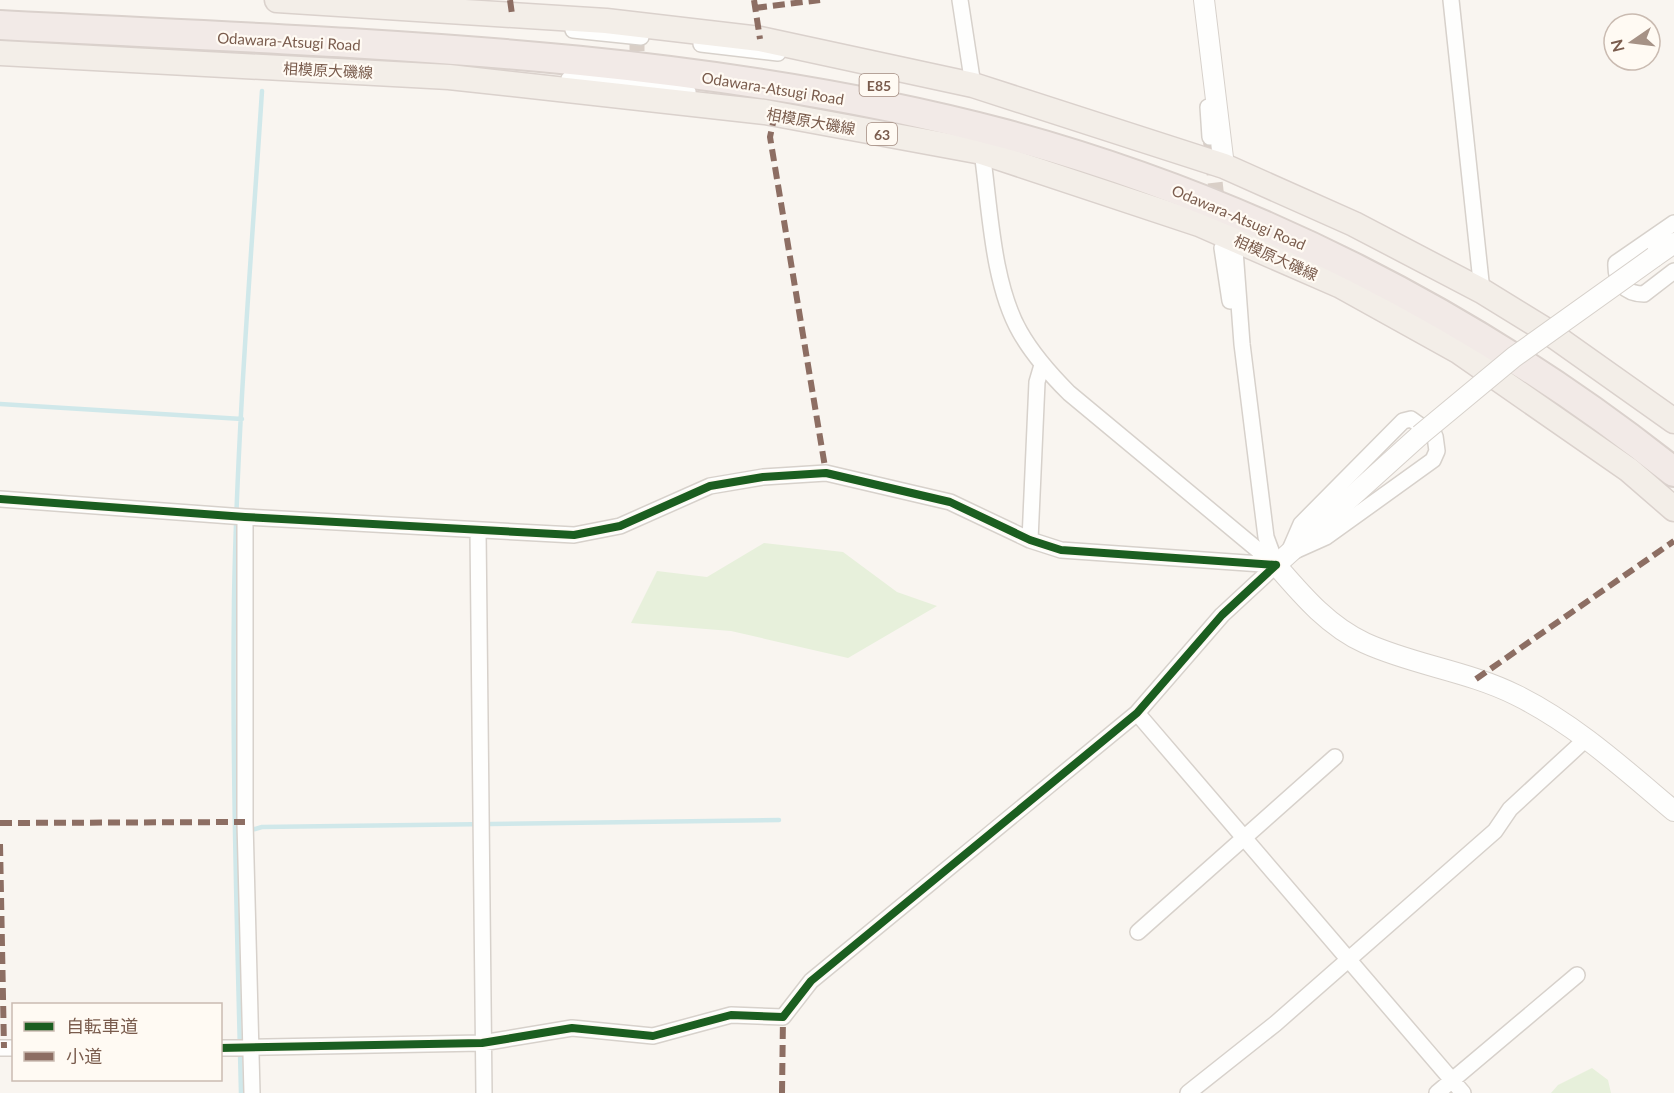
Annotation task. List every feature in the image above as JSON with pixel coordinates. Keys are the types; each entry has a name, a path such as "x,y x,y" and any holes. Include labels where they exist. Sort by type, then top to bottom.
{"highway":[{"name":"Odawara-Atsugi Road","path":"0,6 450,32 605,46 780,68 895,88 1007,115 1126,151 1229,190 1342,240 1440,291 1515,337 1596,391 1674,449"},
{"name":"Odawara-Atsugi Road","path":"0,25 448,50 607,64 867,103 1004,134 1121,169 1228,210 1334,257 1430,307 1504,351 1584,405 1674,472"}],"main road":[{"path":"277,0 606,21 760,39 973,85 1224,166 1354,224 1482,291 1547,331 1674,421"},
{"name":"相模原大磯線","path":"0,53 449,76 765,112 982,152 1341,286 1458,351 1629,470 1674,509"}],"street":[{"path":"960,0 973,85"},
{"path":"1204,0 1210,137"},
{"path":"1451,0 1482,291"},
{"path":"1205,27 1224,166"},
{"path":"982,152 1004,289 1019,330 1042,364 1068,393 1282,560"},
{"path":"1674,223 1616,263 1615,273 1632,294 1644,294 1674,271"},
{"path":"1228,242 1266,537 1326,618 1364,642 1514,693 1587,738 1674,811"},
{"path":"222,1048 482,1043 572,1028 653,1036 731,1015 783,1017 811,981 1137,713 1222,615 1420,435 1514,357 1674,243"},
{"path":"1547,331 1619,280"},
{"path":"1030,540 1037,382 1042,364"},
{"path":"0,499 245,517 574,535 620,526 710,486 763,477 826,473 950,502 1030,540 1061,549 1282,560 1326,537 1433,460 1437,451 1435,436 1418,421 1411,419 1403,421 1301,524 1282,560"},
{"path":"245,517 245,822 252,1093"},
{"path":"478,530 484,1093"},
{"path":"1137,713 1463,1093"},
{"path":"1188,1093 1275,1024 1495,831 1510,810 1587,738"},
{"path":"1138,932 1243,836 1335,757"},
{"path":"1437,1093 1577,975"}],"green space":[{"path":"764,543 843,552 897,592 937,606 848,658 731,631 631,623 657,571 707,577"},
{"path":"1592,1068 1608,1080 1611,1093 1551,1093 1558,1085"}],"waterway":[{"path":"241,1093 234,784 234,599 241,408 262,91"},
{"path":"0,404 242,419"},
{"path":"248,831 262,827 779,820"}],"tunnel":[{"path":"637,36 637,72"},
{"path":"1210,137 1218,208"}],"marked path":[{"path":"510,0 512,14"},
{"path":"754,0 760,39"},
{"path":"755,8 820,0"},
{"path":"775,114 770,137 826,473"},
{"path":"1476,679 1674,541"},
{"path":"0,823 245,822"},
{"path":"0,844 4,1048"},
{"path":"782,1093 783,1017"}],"cycle path":[{"path":"0,499 245,517 574,535 620,526 710,486 763,477 826,473 950,502 1030,540 1061,550 1276,565"},
{"path":"222,1048 482,1043 572,1028 653,1036 731,1015 783,1017 811,981 1137,713 1222,615 1276,565"}]}
